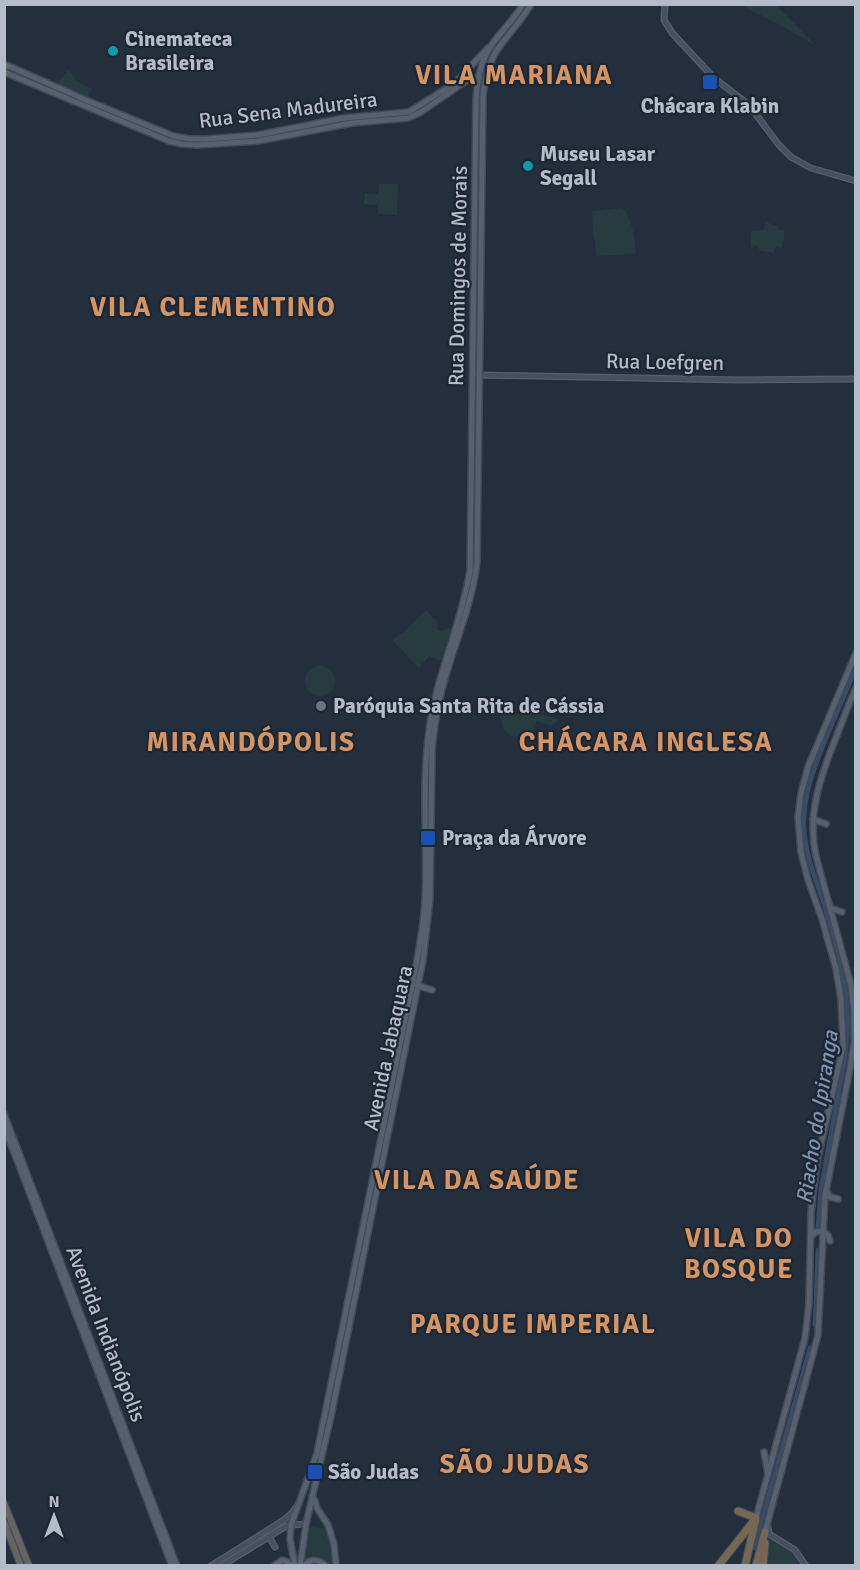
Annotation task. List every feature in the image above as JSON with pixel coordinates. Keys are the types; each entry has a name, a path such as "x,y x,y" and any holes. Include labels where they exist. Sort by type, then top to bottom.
{"highway":[{"path":"4,1503 29,1564"},
{"path":"738,1511 755,1519"},
{"path":"744,1566 755,1519"},
{"path":"717,1566 755,1519"},
{"path":"4,1522 21,1566"},
{"path":"756,1566 765,1532"},
{"path":"763,1566 765,1532"}],"main road":[{"name":"Rua Domingos de Morais","path":"474,562 476,88 483,60 491,45 523,4"},
{"name":"Rua Domingos de Morais","path":"476,375 483,95 486,76 498,48 522,19 531,4"},
{"path":"665,4 664,20 673,34 714,78 752,108 784,150 803,164 855,181"},
{"name":"Rua Sena Madureira","path":"5,69 173,136 206,139 258,135 344,118 410,112 454,84 491,45"},
{"name":"Rua Sena Madureira","path":"5,69 55,93 169,141 206,145 258,141 352,123 408,118 473,78 486,76"},
{"path":"466,82 476,88"},
{"path":"476,100 482,107"},
{"name":"Rua Loefgren","path":"476,375 672,379 855,379"},
{"name":"Avenida Jabaquara","path":"302,1566 306,1524 331,1416 415,985 425,902 429,731 436,691 474,562"},
{"path":"755,1519 806,1334 818,1157 841,1059 843,1040 840,988 836,969 801,852 798,829 801,793 806,773 855,653"},
{"path":"765,1532 819,1329 824,1196 854,1047 854,1011 850,985 814,847 813,819 820,781 855,688"},
{"path":"813,819 826,824"},
{"path":"830,908 842,912"},
{"path":"415,985 432,990"},
{"name":"Avenida Jabaquara","path":"291,1525 317,1453 415,985"},
{"name":"Avenida Indianópolis","path":"4,1114 177,1566"},
{"name":"Avenida Indianópolis","path":"4,1126 172,1566"},
{"path":"814,1196 818,1202 824,1196"},
{"path":"824,1196 837,1199"},
{"path":"812,1236 822,1231"},
{"path":"822,1231 828,1235 830,1241"},
{"path":"808,1302 810,1326 813,1330 819,1329 825,1334"},
{"path":"768,1474 764,1451 778,1442"},
{"path":"312,1496 328,1525 334,1544 336,1566"},
{"name":"Avenida Jabaquara","path":"211,1566 287,1518 299,1502"},
{"path":"768,1520 769,1534 795,1550 806,1566"},
{"path":"221,1566 291,1525 306,1524"},
{"path":"291,1525 293,1566"},
{"path":"269,1537 275,1547"},
{"path":"221,1566 222,1558"},
{"path":"274,1566 282,1560 293,1566"},
{"path":"302,1566 314,1560 326,1566"}],"green space":[{"path":"742,5 776,5 813,43 811,43"},
{"path":"69,70 76,81 92,89 88,98 57,83"},
{"path":"379,184 398,184 397,215 378,214 378,196 377,205 364,204 365,193 378,194"},
{"path":"622,208 631,223 636,253 596,256 592,211"},
{"path":"766,222 777,226 779,230 784,230 781,250 776,247 774,253 760,251 758,246 751,247 751,231 763,230"},
{"path":"426,610 437,621 438,631 452,628 441,661 429,656 419,668 393,640"},
{"path":"320,666 326,667 334,675 334,687 326,695 320,696 314,695 306,687 305,681 306,675 314,667"},
{"path":"508,712 523,715 537,713 559,719 551,726 537,721 532,737 510,736 504,730 499,714"},
{"path":"311,1527 326,1529 333,1546 335,1565 329,1565 316,1558 302,1561"},
{"path":"767,1536 791,1549 804,1566 765,1566"}],"waterway":[{"name":"Riacho do Ipiranga","path":"818,1227 821,1188 845,1058 848,1017 839,957 808,854 804,814 815,766 856,668"},
{"name":"Riacho do Ipiranga","path":"815,1325 818,1250"},
{"name":"Riacho do Ipiranga","path":"754,1548 810,1348"}],"place":[{"name":"Cinemateca Brasileira","path":"113,51"},
{"name":"Chácara Klabin","path":"710,82"},
{"name":"Museu Lasar Segall","path":"528,166"},
{"name":"Paróquia Santa Rita de Cássia","path":"321,706"},
{"name":"Praça da Árvore","path":"428,838"},
{"name":"São Judas","path":"315,1472"}],"district":[{"name":"VILA MARIANA","path":"514,75"},
{"name":"VILA CLEMENTINO","path":"213,307"},
{"name":"MIRANDÓPOLIS","path":"251,742"},
{"name":"CHÁCARA INGLESA","path":"646,742"},
{"name":"VILA DA SAÚDE","path":"477,1180"},
{"name":"VILA DO BOSQUE","path":"739,1254"},
{"name":"PARQUE IMPERIAL","path":"533,1324"},
{"name":"SÃO JUDAS","path":"515,1464"}]}
